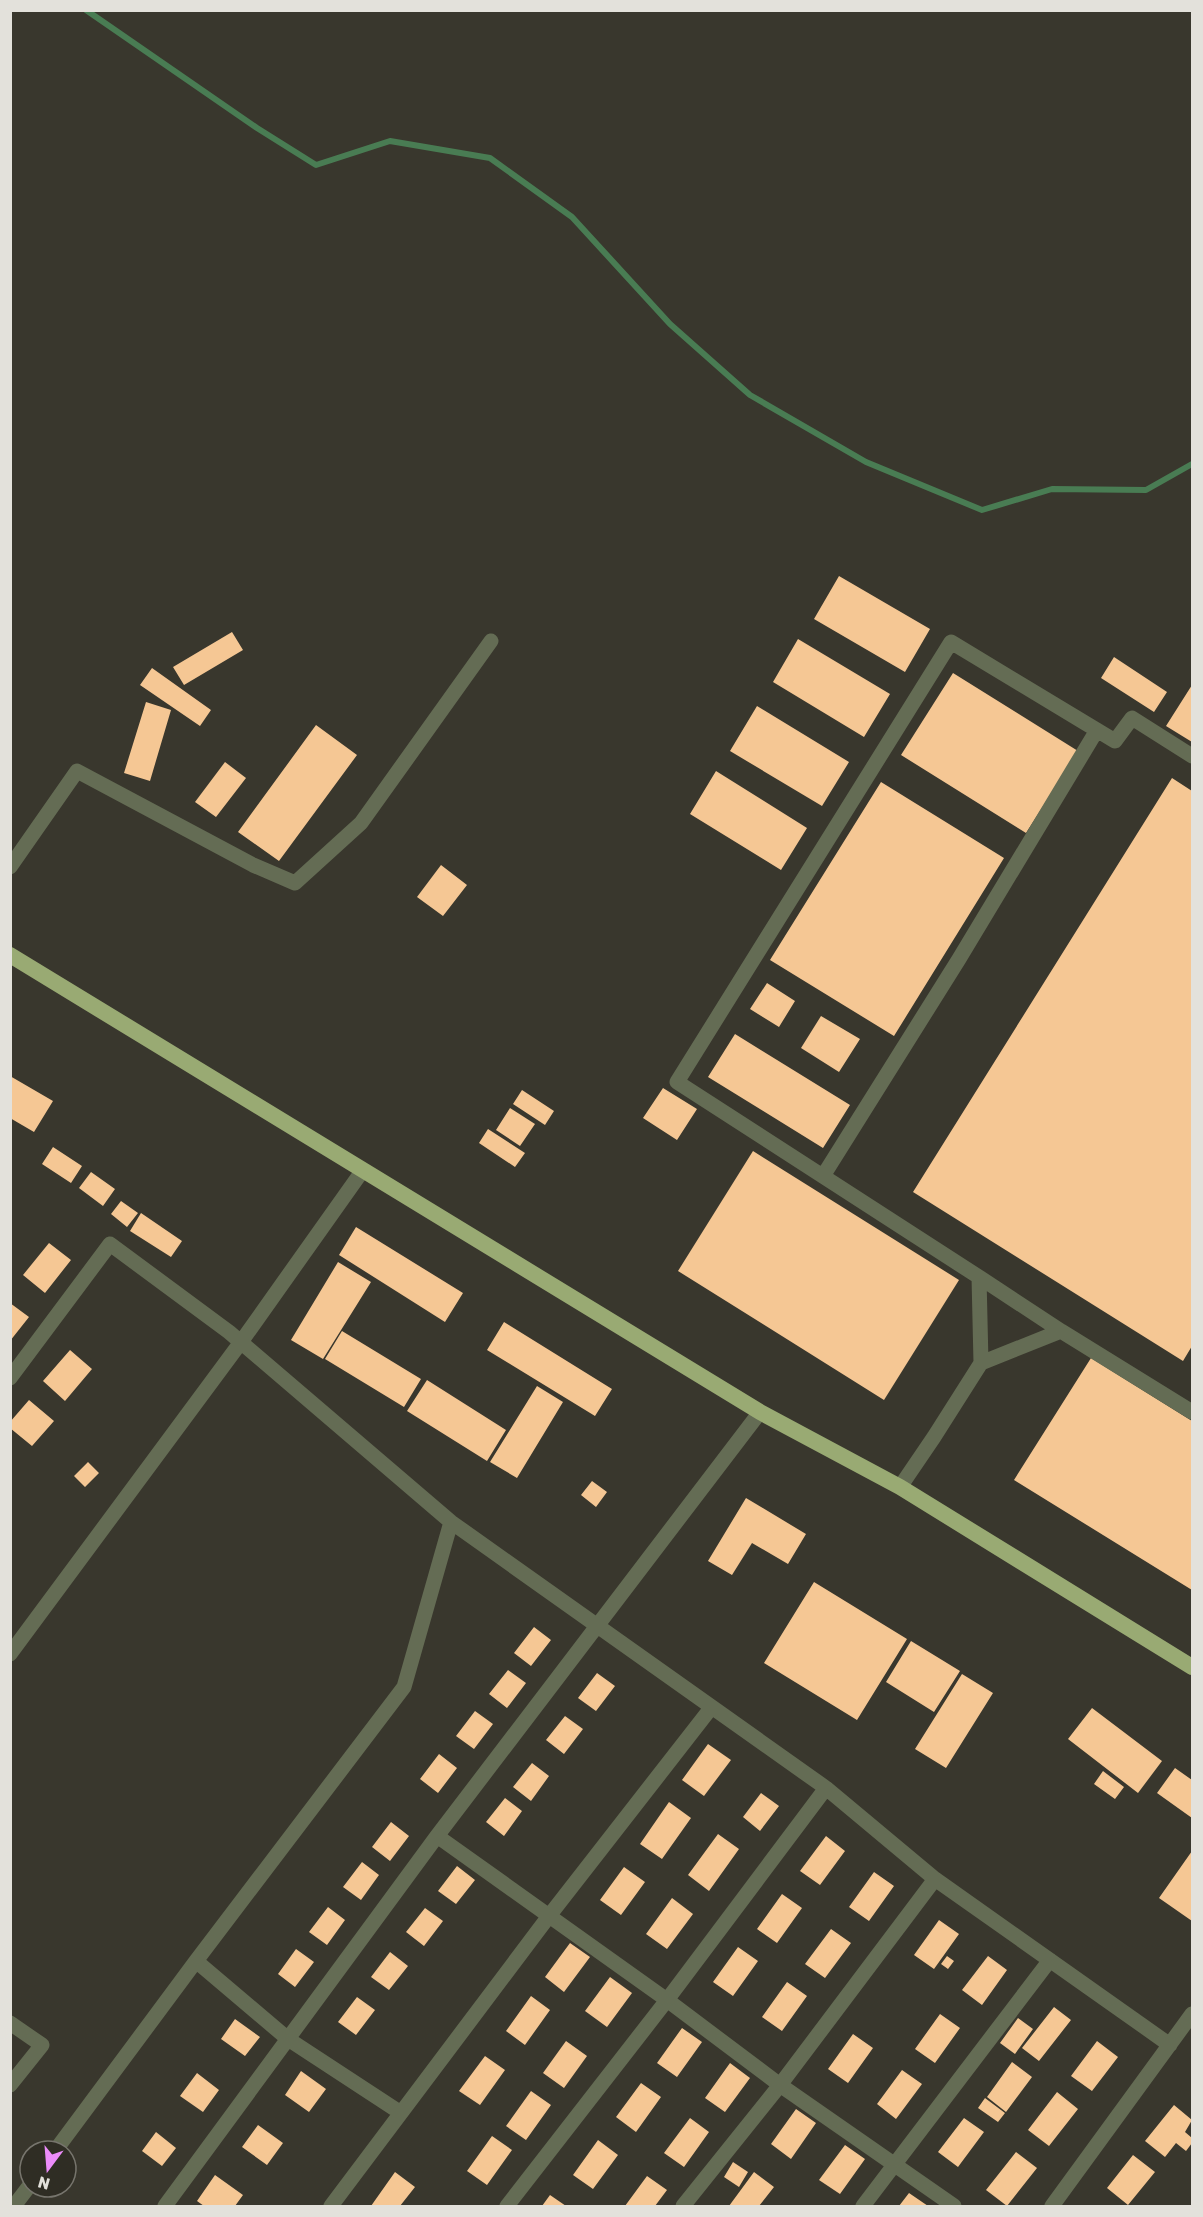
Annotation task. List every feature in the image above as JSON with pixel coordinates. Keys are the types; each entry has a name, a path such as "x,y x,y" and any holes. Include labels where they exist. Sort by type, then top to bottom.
{"highway":[{"path":"10,955 760,1412 900,1486 1192,1667"}],"street":[{"path":"10,867 76,771 253,866 296,883 362,823 491,641"},
{"path":"1192,756 1132,718 1115,741 951,642 677,1082 1061,1331 1192,1412"},
{"path":"823,1176 959,959 1097,730"},
{"path":"10,1654 241,1342 363,1170"},
{"path":"10,1378 111,1244 241,1342 451,1522 826,1788 935,1879 1170,2045"},
{"path":"900,1486 981,1363 980,1277"},
{"path":"981,1363 1061,1331"},
{"path":"165,2206 437,1836 760,1412"},
{"path":"64,2139 404,1687 451,1522"},
{"path":"331,2206 549,1916 711,1708"},
{"path":"507,2206 667,2000 826,1788"},
{"path":"437,1836 667,2000 780,2085 954,2206"},
{"path":"683,2206 780,2085 935,1879"},
{"path":"863,2206 1050,1960"},
{"path":"196,1961 288,2038 401,2113"},
{"path":"1052,2206 1192,2014"},
{"path":"10,2022 42,2045 10,2085"}],"building":[{"path":"839,576 930,629 905,672 814,619"},
{"path":"232,632 243,650 184,685 173,667"},
{"path":"798,639 890,694 864,737 773,682"},
{"path":"1114,657 1167,692 1154,712 1101,678"},
{"path":"152,668 211,710 200,726 140,685"},
{"path":"953,673 1078,751 1026,833 901,755"},
{"path":"1192,685 1192,742 1166,726"},
{"path":"146,702 171,710 150,781 124,773"},
{"path":"757,706 849,762 822,806 730,751"},
{"path":"316,725 357,755 279,861 238,832"},
{"path":"225,762 246,778 216,817 195,802"},
{"path":"716,771 807,828 781,870 690,814"},
{"path":"1172,778 1192,791 1192,1346 1183,1361 913,1192"},
{"path":"881,782 1004,858 894,1036 770,960"},
{"path":"441,865 467,885 443,916 417,897"},
{"path":"767,983 795,1001 779,1027 750,1009"},
{"path":"821,1016 860,1039 839,1072 801,1048"},
{"path":"735,1034 850,1105 823,1148 708,1077"},
{"path":"10,1076 53,1101 34,1132 10,1118"},
{"path":"663,1088 697,1109 677,1140 643,1118"},
{"path":"522,1090 554,1111 545,1125 513,1104"},
{"path":"510,1108 535,1124 520,1146 496,1130"},
{"path":"488,1129 525,1153 515,1167 479,1143"},
{"path":"53,1147 82,1166 71,1183 42,1164"},
{"path":"753,1151 959,1280 884,1400 678,1271"},
{"path":"91,1172 115,1189 103,1206 79,1188"},
{"path":"121,1201 138,1213 127,1227 111,1214"},
{"path":"141,1213 182,1241 171,1257 130,1231"},
{"path":"356,1227 463,1293 445,1322 339,1255"},
{"path":"49,1243 71,1260 45,1293 23,1275"},
{"path":"338,1262 371,1282 323,1359 291,1340"},
{"path":"10,1303 29,1317 10,1341"},
{"path":"504,1322 612,1389 595,1416 487,1350"},
{"path":"342,1331 421,1379 404,1407 325,1359"},
{"path":"70,1350 92,1369 65,1401 43,1381"},
{"path":"1091,1358 1192,1421 1192,1590 1014,1480"},
{"path":"427,1380 506,1430 487,1461 407,1411"},
{"path":"537,1386 563,1402 517,1478 490,1462"},
{"path":"29,1400 54,1421 32,1446 10,1428 10,1422"},
{"path":"88,1462 99,1473 85,1487 74,1476"},
{"path":"592,1481 607,1492 596,1507 581,1495"},
{"path":"746,1498 806,1534 788,1564 752,1543 732,1575 708,1561"},
{"path":"814,1582 907,1639 857,1720 764,1663"},
{"path":"534,1627 551,1640 531,1666 514,1653"},
{"path":"911,1641 960,1671 934,1712 886,1682"},
{"path":"508,1670 526,1683 507,1708 489,1694"},
{"path":"597,1673 615,1686 596,1711 578,1698"},
{"path":"962,1674 993,1693 946,1768 915,1749"},
{"path":"1092,1708 1162,1761 1138,1793 1068,1739"},
{"path":"475,1711 493,1724 474,1749 456,1736"},
{"path":"565,1716 583,1729 564,1754 546,1740"},
{"path":"708,1744 731,1760 704,1796 682,1780"},
{"path":"439,1754 457,1768 438,1793 420,1779"},
{"path":"532,1763 549,1776 531,1801 513,1787"},
{"path":"1175,1768 1192,1780 1192,1818 1157,1793"},
{"path":"1103,1771 1124,1787 1115,1799 1094,1784"},
{"path":"761,1793 779,1806 760,1831 743,1817"},
{"path":"505,1798 522,1811 504,1836 486,1822"},
{"path":"669,1802 691,1818 662,1859 640,1844"},
{"path":"391,1822 409,1836 390,1861 372,1847"},
{"path":"718,1834 739,1849 709,1891 688,1875"},
{"path":"826,1836 845,1851 820,1885 800,1871"},
{"path":"1192,1851 1192,1921 1159,1898"},
{"path":"362,1862 379,1875 361,1900 343,1887"},
{"path":"457,1866 475,1880 456,1904 438,1891"},
{"path":"624,1867 645,1882 621,1915 600,1900"},
{"path":"874,1872 894,1886 869,1921 849,1907"},
{"path":"782,1894 802,1908 777,1943 757,1929"},
{"path":"672,1898 693,1914 667,1949 646,1934"},
{"path":"328,1907 345,1920 327,1945 309,1932"},
{"path":"425,1908 443,1921 424,1946 406,1932"},
{"path":"939,1920 959,1934 934,1969 914,1955"},
{"path":"831,1929 851,1943 825,1978 805,1964"},
{"path":"570,1943 590,1957 564,1992 545,1977"},
{"path":"738,1947 758,1961 733,1996 713,1982"},
{"path":"296,1949 314,1962 295,1987 278,1974"},
{"path":"390,1952 408,1966 389,1990 371,1977"},
{"path":"947,1956 954,1961 948,1969 941,1964"},
{"path":"988,1956 1007,1970 982,2005 962,1990"},
{"path":"610,1977 632,1993 607,2027 585,2011"},
{"path":"787,1982 807,1996 782,2031 762,2017"},
{"path":"531,1996 550,2010 525,2045 506,2031"},
{"path":"357,1997 375,2010 356,2035 338,2022"},
{"path":"1054,2007 1071,2020 1039,2061 1022,2048"},
{"path":"940,2014 960,2028 935,2063 915,2049"},
{"path":"1018,2018 1033,2029 1015,2054 1000,2043"},
{"path":"235,2019 260,2037 245,2056 221,2039"},
{"path":"682,2028 702,2042 677,2077 657,2063"},
{"path":"853,2034 873,2048 848,2083 828,2069"},
{"path":"566,2041 587,2056 564,2088 543,2073"},
{"path":"1097,2041 1118,2057 1092,2091 1071,2076"},
{"path":"485,2056 505,2070 480,2105 459,2091"},
{"path":"1012,2062 1032,2077 1006,2112 987,2097"},
{"path":"730,2063 750,2078 725,2112 705,2098"},
{"path":"902,2070 922,2084 896,2119 877,2104"},
{"path":"301,2071 326,2089 309,2112 285,2095"},
{"path":"197,2073 219,2090 203,2112 180,2096"},
{"path":"641,2083 661,2097 636,2132 616,2117"},
{"path":"531,2091 551,2105 526,2140 506,2126"},
{"path":"1057,2092 1078,2109 1049,2146 1028,2130"},
{"path":"985,2098 1005,2113 998,2122 978,2108"},
{"path":"1174,2105 1192,2120 1185,2132 1192,2138 1192,2143 1186,2151 1176,2143 1165,2157 1145,2141"},
{"path":"796,2109 816,2123 791,2159 771,2144"},
{"path":"690,2118 709,2132 684,2167 664,2153"},
{"path":"964,2118 984,2132 958,2167 938,2152"},
{"path":"258,2125 283,2143 267,2165 242,2147"},
{"path":"156,2132 176,2148 162,2166 142,2151"},
{"path":"492,2136 512,2150 487,2185 467,2171"},
{"path":"598,2140 618,2155 593,2189 573,2175"},
{"path":"845,2145 865,2159 840,2194 819,2180"},
{"path":"1016,2152 1037,2168 1007,2206 986,2190"},
{"path":"1133,2155 1155,2172 1128,2205 1107,2188"},
{"path":"733,2162 748,2172 739,2187 724,2177"},
{"path":"395,2172 415,2187 400,2206 371,2206"},
{"path":"754,2172 774,2187 759,2206 729,2206"},
{"path":"215,2175 243,2195 235,2206 204,2206 197,2201"},
{"path":"647,2176 667,2190 655,2206 625,2206"},
{"path":"909,2193 928,2206 899,2206"},
{"path":"550,2195 566,2206 542,2206"}],"waterway":[{"path":"86,10 257,128 316,165 390,141 490,158 572,217 670,324 750,395 866,462 982,510 1052,489 1146,490 1192,464"}]}
